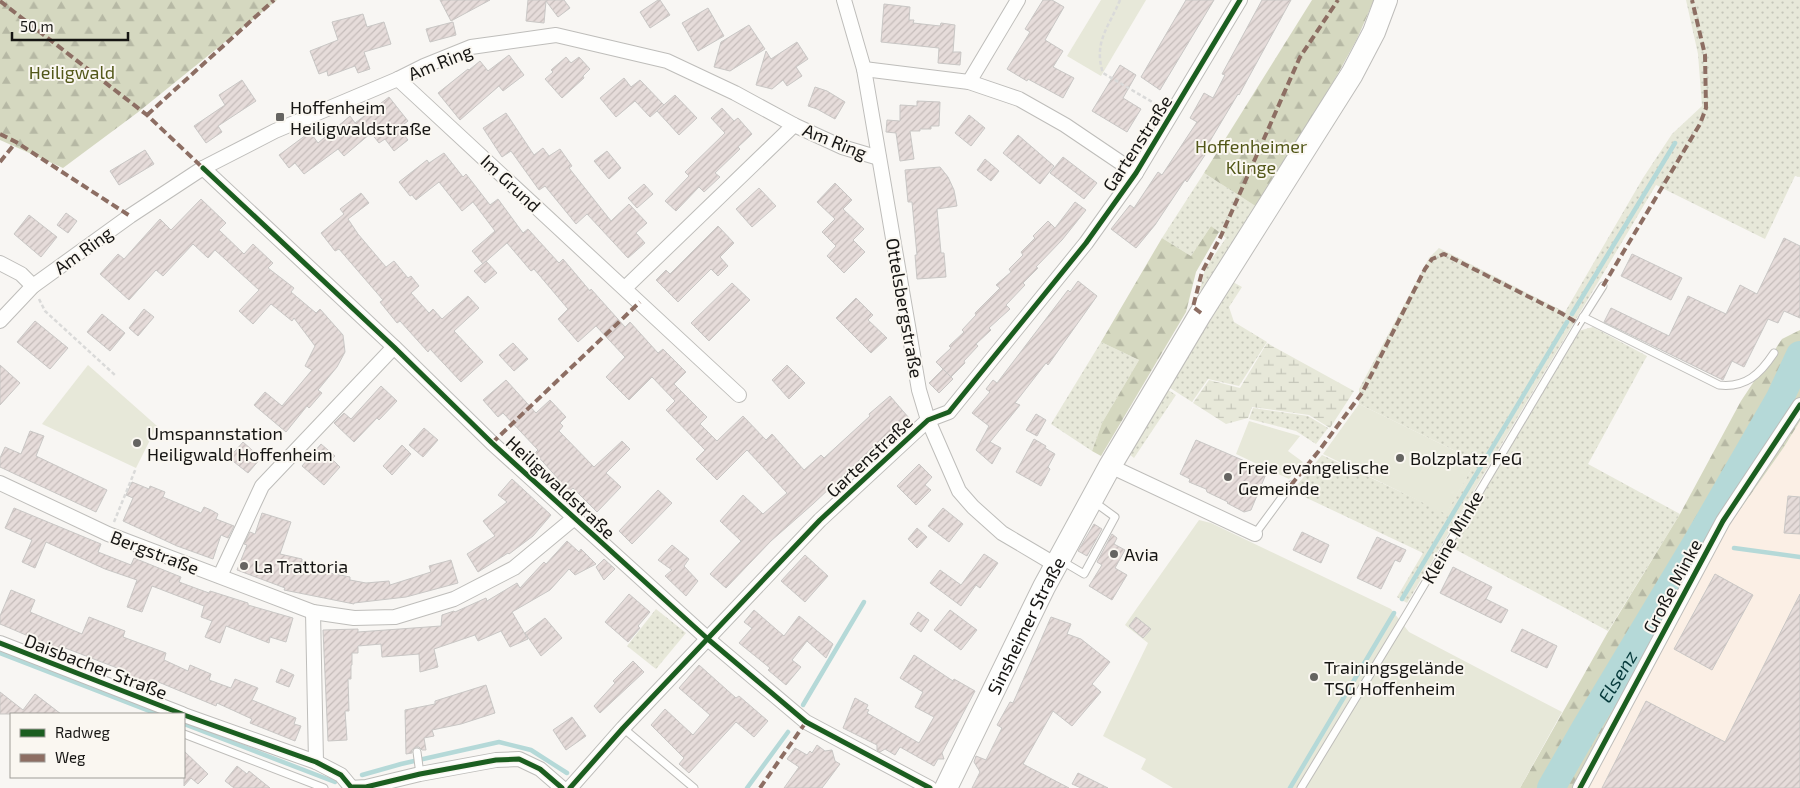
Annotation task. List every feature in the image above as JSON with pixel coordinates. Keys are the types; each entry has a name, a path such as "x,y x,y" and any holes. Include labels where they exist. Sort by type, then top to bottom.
{"main road":[{"name":"Sinsheimer Straße","path":"946,788 1058,562 1091,500 1134,423 1201,313 1352,74 1374,32 1386,0"}],"street":[{"name":"Ottelsbergstraße","path":"844,0 864,68 919,390 928,420 960,491 973,508 1002,533 1058,562"},
{"path":"969,82 1018,0"},
{"name":"Gartenstraße","path":"570,788 623,728 820,520 928,420 949,412 1086,244 1136,173 1240,0"},
{"name":"Am Ring","path":"0,321 32,286 130,216 203,168 275,131 471,47 556,35 666,62 736,93 794,125 842,147 879,158"},
{"path":"864,68 969,82 1019,99 1066,125 1136,173"},
{"name":"Im Grund","path":"398,78 739,395"},
{"path":"625,288 794,125"},
{"name":"Heiligwaldstraße","path":"203,168 394,347 492,443 708,640 806,722 930,788"},
{"path":"0,263 21,274 32,286"},
{"path":"220,576 262,486 394,347"},
{"name":"Große Minke","path":"1580,788 1723,521 1800,405"},
{"path":"1110,466 1255,534"},
{"name":"Bergstraße","path":"0,483 108,534 313,612 354,618 395,617 454,599 514,568 574,518"},
{"path":"313,612 316,762"},
{"name":"Daisbacher Straße","path":"0,643 180,713"},
{"name":"Daisbacher Straße","path":"185,715 316,762 341,775 350,788"},
{"path":"350,788 366,787 420,771 496,760 519,760 540,769 562,788"}],"lane":[{"name":"Kleine Minke","path":"1301,788 1603,286"},
{"path":"1583,317 1719,385 1732,387 1749,380 1762,370 1774,353"},
{"path":"1255,534 1290,486"},
{"path":"623,728 694,788"},
{"path":"185,734 324,788"},
{"path":"417,753 420,771"}],"path":[{"path":"1120,0 1105,28 1100,42 1099,59 1103,73 1173,114"},
{"path":"32,286 45,311 116,376"},
{"path":"108,534 136,468"}],"shaded area":[{"path":"1800,421 1800,788 1587,788 1720,538"}],"green space":[{"name":"Heiligwald","path":"0,0 277,0 137,113 63,168 0,140"},
{"path":"1101,0 1146,0 1101,76 1067,56"},
{"name":"Hoffenheimer Klinge","path":"1312,0 1374,0 1357,39 1330,88 1257,207 1204,173"},
{"path":"1686,0 1800,0 1800,177 1795,176 1765,239 1656,185 1407,603 1397,597 1423,553 1292,491 1322,455 1446,513 1476,461 1359,404 1359,389 1429,258 1439,248 1565,312 1643,178 1672,134 1702,106 1698,54"},
{"path":"1204,173 1257,207 1203,292 1200,290 1205,269 1226,238 1211,226 1191,256 1162,238"},
{"path":"1211,226 1219,232 1196,272 1186,312 1101,456 1092,451 1102,423 1139,360 1101,342 1162,238 1191,256"},
{"path":"1233,282 1242,287 1229,307 1234,322 1267,342 1239,386 1208,379 1192,402 1167,386"},
{"path":"1593,327 1647,356 1588,464 1680,514 1608,631 1449,546 1578,331"},
{"path":"1800,330 1800,421 1720,538 1587,788 1520,788 1608,632 1680,514 1741,401 1782,339"},
{"path":"1101,342 1139,360 1102,423 1092,451 1051,424"},
{"path":"1267,343 1354,391 1330,428 1309,415 1252,407 1248,418 1226,424 1193,403 1209,380 1240,388"},
{"path":"88,365 157,426 136,468 42,424"},
{"path":"1165,388 1176,395 1134,458 1129,454"},
{"name":"Bolzplatz FeG","path":"1359,404 1476,461 1446,514 1323,454"},
{"path":"1253,408 1308,416 1328,428 1316,444 1296,431 1249,419"},
{"path":"1249,421 1300,436 1288,451 1303,462 1289,479 1236,454"},
{"name":"Trainingsgelände TSG Hoffenheim","path":"1199,520 1211,523 1391,609 1409,632 1562,712 1520,788 1173,788 1141,769 1146,759 1103,736 1148,643 1125,625"},
{"path":"656,609 686,633 656,669 627,646"}],"building":[{"path":"440,0 490,0 451,21"},
{"path":"528,0 564,0 570,8 558,17 546,1 544,23 526,21"},
{"path":"660,0 670,15 650,28 640,12"},
{"path":"1043,0 1052,0 1064,7 1045,40 1063,51 1053,67 1074,78 1063,98 1007,69 1030,32 1025,29"},
{"path":"1186,0 1214,0 1160,90 1141,77"},
{"path":"1262,0 1291,0 1239,95 1204,151 1207,152 1187,182 1185,180 1155,225 1136,248 1111,229 1130,205 1134,208 1158,172 1162,175 1197,122 1190,118 1204,93 1213,98 1225,75 1222,74"},
{"path":"884,4 910,7 909,20 914,20 913,23 940,26 941,23 955,25 953,52 961,52 960,65 938,63 939,48 881,42"},
{"path":"708,8 724,36 698,51 682,23"},
{"path":"363,14 367,27 384,22 391,44 364,52 370,69 358,73 355,66 328,76 327,71 319,74 310,51 338,40 332,22"},
{"path":"453,22 456,35 430,42 426,29"},
{"path":"749,25 765,49 730,71 714,67 721,42"},
{"path":"797,42 808,59 796,67 802,76 787,86 783,80 772,89 756,85 766,51 771,59"},
{"path":"509,55 524,75 503,91 499,86 460,120 438,93 480,61 488,71"},
{"path":"566,57 571,63 579,57 590,69 583,76 584,78 562,98 545,79 553,72 551,70"},
{"path":"1120,65 1136,75 1123,98 1141,109 1127,132 1092,111"},
{"path":"624,78 631,87 640,80 664,105 650,117 635,101 616,117 600,98"},
{"path":"242,80 256,101 218,126 222,132 206,143 194,126 225,105 219,95"},
{"path":"815,87 827,91 845,102 835,119 808,106"},
{"path":"675,95 697,118 679,135 657,111"},
{"path":"389,97 408,121 399,128 408,140 394,151 385,139 379,143 371,133 344,156 338,149 304,174 295,163 289,168 279,155 310,132 318,143 350,116 355,123"},
{"path":"917,101 940,102 939,126 931,126 931,129 920,129 920,131 910,131 914,159 900,161 896,133 886,132 887,120 900,121 900,105 917,106"},
{"path":"722,108 734,121 738,118 752,134 738,147 740,149 715,173 720,177 704,192 699,187 676,211 665,201 689,176 685,172 725,133 711,118"},
{"path":"506,113 534,155 543,148 549,156 560,149 572,166 569,168 611,221 629,204 647,223 636,233 645,243 628,258 587,214 576,224 545,186 539,190 511,151 502,157 483,128"},
{"path":"969,115 985,128 971,146 955,133"},
{"path":"1018,135 1054,166 1040,184 1003,153"},
{"path":"145,150 154,164 119,185 110,171"},
{"path":"607,151 621,168 609,179 594,161"},
{"path":"444,153 463,177 466,174 490,205 498,199 523,233 528,229 559,263 563,259 590,291 591,289 625,327 630,322 658,353 663,349 686,372 674,384 707,417 700,424 717,441 743,416 766,440 772,434 804,470 821,455 824,458 890,396 909,418 886,435 771,541 726,588 710,574 741,541 720,521 743,495 763,514 787,493 747,450 717,480 696,459 705,450 666,410 675,401 652,377 629,400 606,377 625,357 596,326 578,342 558,319 568,309 534,269 531,271 507,243 483,264 472,251 495,231 473,202 462,211 439,182 416,200 412,195 410,196 399,182 427,160 429,163"},
{"path":"1063,157 1097,183 1084,199 1050,173"},
{"path":"985,159 999,171 991,181 977,170"},
{"path":"940,167 948,177 954,190 957,206 937,209 941,253 944,253 946,277 917,279 915,255 917,255 912,202 908,202 905,170"},
{"path":"835,183 852,200 843,209 864,229 853,240 865,252 844,273 827,256 836,246 822,232 835,219 817,202"},
{"path":"644,184 653,194 637,208 628,198"},
{"path":"759,188 776,206 752,227 736,209"},
{"path":"361,193 369,203 348,219 386,267 394,261 408,278 411,276 419,286 411,293 429,313 433,309 442,319 468,296 479,308 454,331 483,362 461,382 430,349 428,352 400,321 397,323 380,302 383,300 339,249 335,251 321,233 344,214 340,209"},
{"path":"201,199 226,223 219,230 244,254 253,244 273,263 268,268 294,288 291,292 316,313 320,309 343,335 345,352 337,367 318,390 322,393 309,408 307,406 286,432 254,405 265,392 282,406 312,370 305,366 315,346 294,318 292,321 271,304 253,324 239,311 259,290 215,250 208,258 193,244 163,276 156,270 129,300 100,274 118,254 124,259 160,219 171,230"},
{"path":"1075,202 1086,210 1062,240 1036,267 1038,268 1023,283 1025,285 1006,305 1010,309 989,328 991,330 976,344 978,346 951,377 936,362 964,332 962,330 976,315 975,313 1000,288 996,285 1011,272 1009,269 1023,255 1021,252 1035,238 1033,236 1048,221 1055,228"},
{"path":"66,213 77,221 68,233 57,225"},
{"path":"29,215 57,237 41,257 14,234"},
{"path":"718,226 734,243 720,257 728,266 718,276 711,269 678,302 656,280 666,270 670,274"},
{"path":"1784,238 1800,246 1800,318 1784,311 1778,323 1768,319 1744,367 1732,361 1723,380 1604,322 1611,308 1669,336 1688,296 1726,314 1740,285 1757,294"},
{"path":"1632,254 1682,278 1671,300 1621,276"},
{"path":"486,261 497,273 485,283 474,271"},
{"path":"1078,281 1097,296 1048,365 1046,363 1015,403 1020,405 990,442 1001,448 992,464 976,450 989,426 972,413 990,392 986,389 993,380 997,383 1068,290 1070,292"},
{"path":"732,283 750,300 709,341 691,323"},
{"path":"856,298 873,315 868,320 887,338 871,353 836,318"},
{"path":"144,309 154,317 138,336 129,328"},
{"path":"102,314 125,333 110,351 87,332"},
{"path":"35,321 68,348 50,369 17,342"},
{"path":"513,343 528,359 514,371 499,355"},
{"path":"0,365 20,383 0,405"},
{"path":"787,365 805,383 789,399 772,380"},
{"path":"943,369 953,379 939,393 929,383"},
{"path":"506,380 536,413 550,400 566,417 560,423 563,426 559,431 594,467 622,441 630,449 606,473 621,487 597,512 573,488 567,493 558,483 560,481 535,453 538,450 503,413 498,417 483,400"},
{"path":"381,386 397,401 354,442 334,423 344,413 351,419"},
{"path":"1036,414 1046,420 1037,436 1026,430"},
{"path":"424,428 438,440 423,457 409,445"},
{"path":"30,431 44,436 36,456 107,490 96,512 0,467 0,458 5,447 21,454"},
{"path":"1034,439 1055,454 1041,486 1016,472"},
{"name":"Freie evangelische Gemeinde","path":"1196,440 1247,462 1245,465 1266,474 1251,510 1244,512 1207,492 1206,489 1189,482 1190,479 1180,474"},
{"path":"243,442 261,458 248,473 229,458"},
{"path":"321,444 335,456 332,459 340,467 324,485 302,466"},
{"path":"402,445 411,454 392,475 383,466"},
{"path":"919,464 932,477 925,485 931,490 916,505 897,486"},
{"path":"512,479 551,515 533,536 509,554 478,572 467,554 495,536 483,521 507,502 498,495"},
{"path":"132,482 149,489 150,486 165,492 163,497 201,513 204,507 211,510 218,514 216,519 234,526 228,538 221,535 213,559 177,546 123,521 133,498 126,495"},
{"path":"658,490 672,503 632,544 619,531"},
{"path":"1788,496 1800,497 1800,534 1784,533"},
{"path":"14,508 101,544 98,552 131,565 134,558 181,577 179,582 293,618 286,642 270,637 269,643 226,626 220,643 205,637 212,621 201,617 204,606 152,586 142,612 127,607 137,580 105,569 46,542 35,568 22,562 32,540 5,528"},
{"path":"943,508 963,524 949,542 928,526"},
{"path":"262,513 291,522 280,554 302,559 302,562 306,563 305,568 350,577 350,580 366,583 389,581 390,585 431,572 429,566 451,560 458,583 406,597 354,604 284,590 285,588 237,570 247,545 244,544 250,532 255,534"},
{"path":"1094,524 1102,529 1087,556 1078,551"},
{"path":"917,528 927,537 917,548 908,539"},
{"path":"1302,532 1329,545 1321,563 1293,550"},
{"path":"1112,534 1117,538 1114,544 1125,550 1115,568 1127,575 1112,600 1089,586 1102,565 1097,562"},
{"path":"1377,537 1406,550 1400,562 1395,560 1381,589 1357,578"},
{"path":"567,541 579,552 581,549 596,564 575,575 569,569 550,590 512,612 528,639 510,647 501,631 478,641 475,635 434,649 438,667 420,672 419,654 382,657 381,644 358,646 358,653 352,653 351,679 348,679 349,711 345,711 347,740 328,741 323,630 358,629 358,632 441,626 442,615 455,612 486,598 487,601 517,583 520,588"},
{"path":"672,545 689,559 684,566 698,581 686,596 665,576 672,570 658,560"},
{"path":"984,554 998,563 980,588 976,585 961,606 930,583 940,570 961,585"},
{"path":"805,555 828,576 805,602 781,581"},
{"path":"604,559 615,569 604,580 596,567"},
{"path":"1453,567 1492,587 1486,599 1508,610 1501,623 1440,593"},
{"path":"1715,574 1753,595 1712,670 1674,649"},
{"path":"11,590 35,600 30,612 82,634 89,617 125,631 123,637 166,653 164,660 188,671 190,665 211,674 209,680 231,688 235,679 258,688 252,700 296,718 294,724 301,726 295,741 250,723 252,719 217,703 216,706 156,681 155,686 124,674 125,671 60,646 59,649 0,624 0,616"},
{"path":"629,594 650,612 628,642 605,622"},
{"path":"1800,594 1800,788 1602,788 1646,701 1725,742"},
{"path":"754,610 784,636 799,616 833,644 826,658 807,641 792,660 801,667 786,685 768,670 770,668 739,643 752,628 744,622"},
{"path":"950,610 977,630 961,650 934,630"},
{"path":"918,612 929,620 921,632 910,624"},
{"path":"1051,617 1071,624 1067,634 1081,639 1110,662 1092,684 1101,692 1072,726 1053,711 1023,764 1069,788 972,788 980,772 974,762 976,756 986,760 1002,728 997,725 1010,702 1013,703"},
{"path":"1136,617 1151,629 1143,638 1129,626"},
{"path":"545,618 562,638 541,656 525,633"},
{"path":"1522,629 1557,646 1547,668 1511,651"},
{"path":"914,655 953,681 954,679 975,691 942,753 944,759 938,759 934,766 900,747 895,755 885,749 880,752 877,750 877,745 843,728 855,698 868,705 866,709 869,710 867,713 919,743 934,717 915,707 923,692 900,678"},
{"path":"633,661 644,672 600,713 594,706 615,683 613,681"},
{"path":"699,665 736,698 739,696 768,721 754,737 736,722 689,773 679,764 684,758 651,725 665,709 693,735 710,715 679,688"},
{"path":"281,669 294,675 289,687 276,682"},
{"path":"486,685 495,713 461,724 432,730 434,736 424,738 426,750 416,747 412,750 412,753 406,754 405,710 435,704 435,701"},
{"path":"0,692 23,710 35,694 60,713 10,713 0,714"},
{"path":"572,717 586,736 566,750 553,730"},
{"path":"817,745 825,751 832,750 835,761 840,764 822,788 784,788 799,767 787,759 795,748 807,755 810,751 812,753"},
{"path":"185,752 208,774 198,784 191,778 184,786"},
{"path":"237,766 247,774 249,771 270,788 234,788 225,781"},
{"path":"1078,773 1108,788 1081,788 1072,784"}],"waterway":[{"path":"1572,314 1675,143"},
{"path":"1402,599 1567,322"},
{"name":"Elsenz","path":"1551,788 1780,398 1800,355"},
{"path":"1734,548 1800,557"},
{"path":"803,705 864,602"},
{"path":"1290,788 1394,613"},
{"path":"0,653 154,713"},
{"path":"185,724 335,782"},
{"path":"747,788 788,732"},
{"path":"362,775 401,764 499,742 531,750 567,773"}],"marked path":[{"path":"147,115 274,0"},
{"path":"1201,313 1193,307 1202,272 1221,236 1300,57 1338,0"},
{"path":"1603,286 1700,124 1706,108 1705,55 1692,0"},
{"path":"0,1 147,115 203,168"},
{"path":"0,134 16,142 130,216"},
{"path":"0,162 16,142"},
{"path":"1291,485 1362,393 1425,269 1432,259 1444,254 1579,324"},
{"path":"492,443 640,302"},
{"path":"760,788 806,722"}],"cycle path":[{"path":"570,788 623,728 820,520 928,420 949,412 1086,243 1136,173 1240,0"},
{"path":"203,168 394,347 492,443 709,640 806,722 930,788"},
{"path":"1580,788 1723,521 1800,405"},
{"path":"0,643 179,713"},
{"path":"185,715 316,762 341,775 351,787 366,787 420,774 496,760 519,759 540,769 562,788"}],"place":[{"name":"Hoffenheim Heiligwaldstraße","path":"280,117"},
{"name":"Umspannstation Heiligwald Hoffenheim","path":"137,443"},
{"name":"Bolzplatz FeG","path":"1400,458"},
{"name":"Freie evangelische Gemeinde","path":"1228,477"},
{"name":"Avia","path":"1114,554"},
{"name":"La Trattoria","path":"244,566"},
{"name":"Trainingsgelände TSG Hoffenheim","path":"1314,677"}]}
